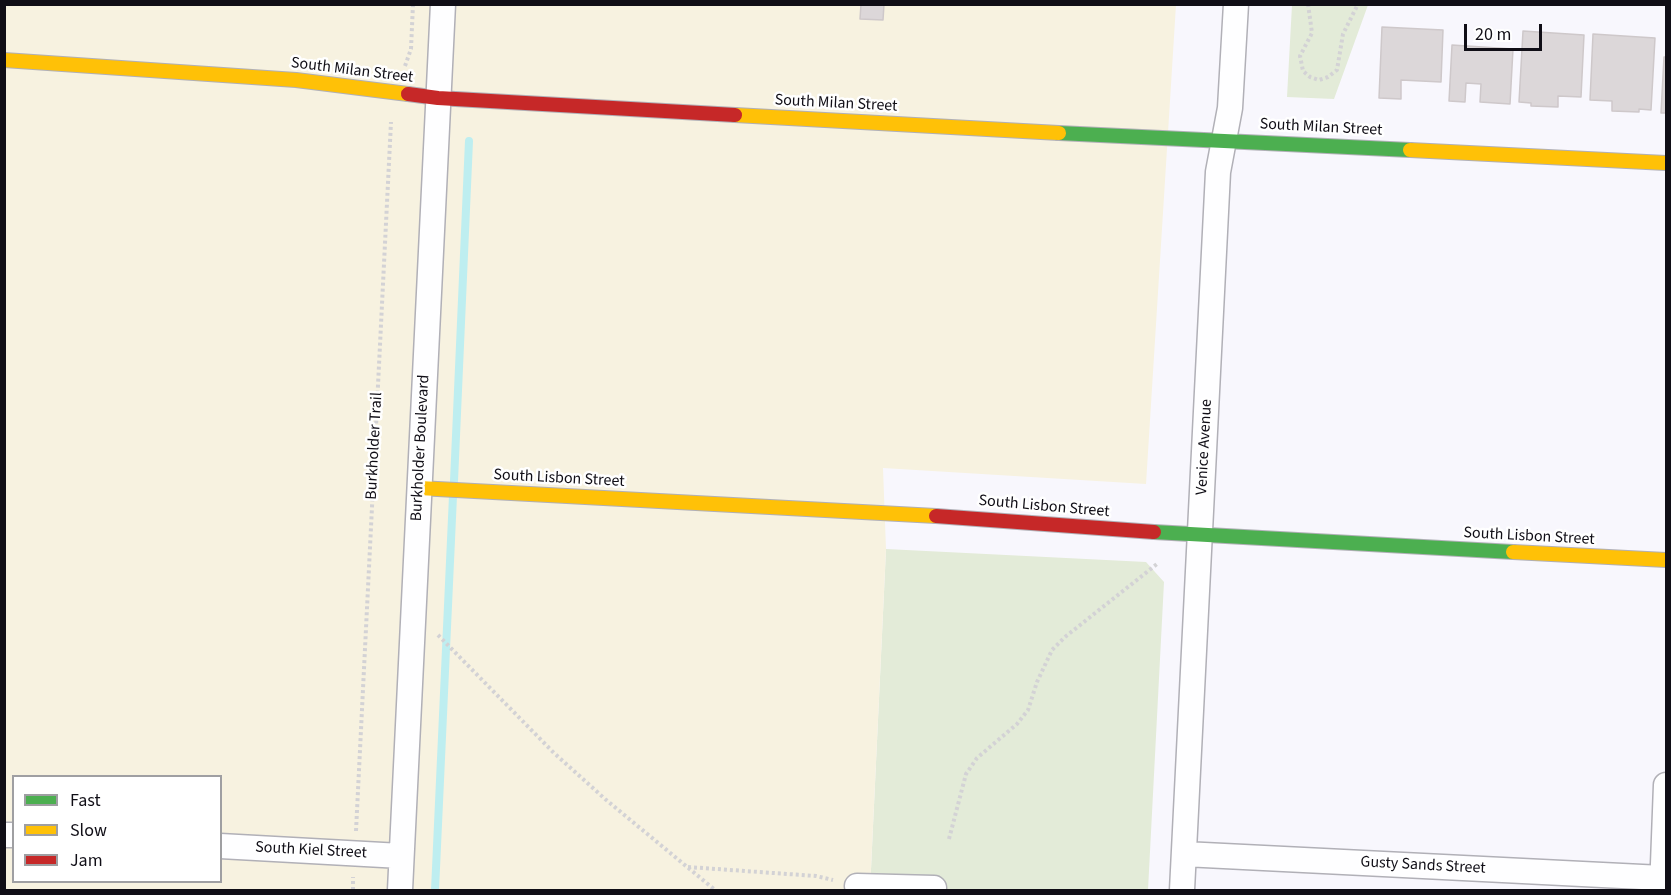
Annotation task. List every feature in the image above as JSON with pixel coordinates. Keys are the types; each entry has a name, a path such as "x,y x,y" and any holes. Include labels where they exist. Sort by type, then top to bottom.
{"street":[{"name":"Burkholder Boulevard","path":"400,891 443,4"},
{"name":"Venice Avenue","path":"1182,891 1218,172 1230,108 1236,4"},
{"name":"South Milan Street","path":"4,60 296,81 438,98 1196,141 1666,163"},
{"name":"South Lisbon Street","path":"419,488 927,515 1200,536 1666,560"},
{"path":"1662,884 1666,785"},
{"name":"South Kiel Street","path":"222,846 401,856"},
{"name":"Gusty Sands Street","path":"1184,854 1662,884"},
{"path":"857,886 934,888"}],"path":[{"name":"Burkholder Trail","path":"353,891 392,104 411,49 413,4"},
{"path":"1308,4 1312,33 1300,56 1303,71 1319,80 1337,70 1343,34 1358,4"},
{"path":"949,839 966,774 977,758 1017,724 1028,710 1037,682 1052,650 1065,637 1157,564"},
{"path":"413,620 434,631 554,752 605,799 715,891"},
{"path":"687,867 816,876 857,886"}],"green space":[{"path":"1292,5 1368,5 1334,99 1287,97"},
{"path":"886,549 1146,562 1164,582 1148,890 870,890"}],"sand":[{"path":"5,5 1176,5 1146,484 883,468 886,549 870,890 5,890"}],"building":[{"path":"861,4 884,4 883,20 860,19"},
{"path":"1382,27 1443,30 1441,82 1401,80 1401,99 1379,98"},
{"path":"1523,31 1584,35 1581,97 1558,96 1558,107 1531,106 1531,103 1519,102"},
{"path":"1593,34 1655,38 1651,110 1612,111 1612,101 1590,100"},
{"path":"1452,45 1513,49 1510,104 1480,102 1481,84 1466,83 1465,102 1449,101"},
{"path":"1664,57 1666,57 1666,113 1661,113"}],"waterway":[{"path":"454,481 469,141"},
{"path":"435,890 453,496"}],"traffic: fast":[{"path":"1059,133 1410,150"},
{"path":"1154,532 1513,552"}],"traffic: slow":[{"path":"4,60 296,80 408,94"},
{"path":"735,115 1059,133"},
{"path":"1410,150 1666,163"},
{"path":"419,488 936,516"},
{"path":"1513,552 1666,560"}],"traffic: jam":[{"path":"408,94 438,98 735,115"},
{"path":"936,516 1154,532"}]}
